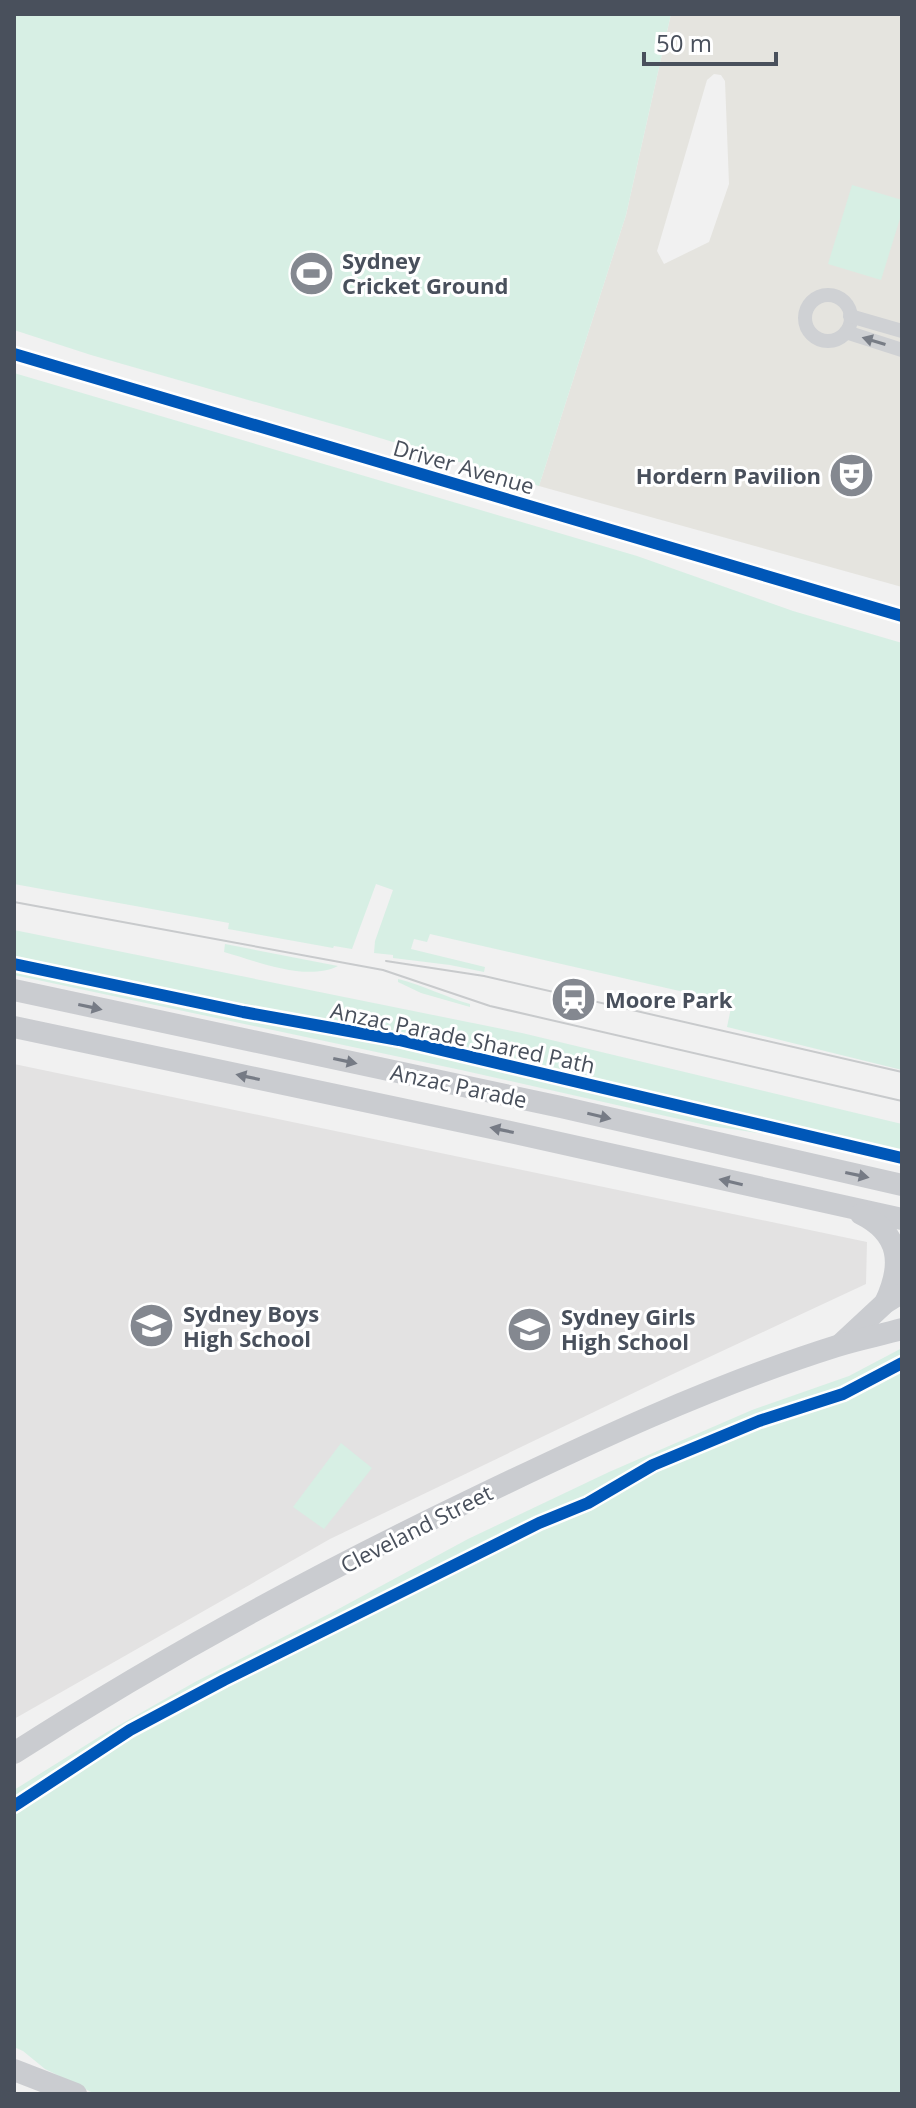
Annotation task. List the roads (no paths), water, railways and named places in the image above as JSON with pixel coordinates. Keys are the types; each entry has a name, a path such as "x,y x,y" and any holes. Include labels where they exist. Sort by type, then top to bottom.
{"main road":[{"name":"Anzac Parade","path":"14,990 561,1107 902,1185"},
{"name":"Anzac Parade","path":"14,1027 902,1219"},
{"path":"851,1209 871,1219 890,1237 896,1250 897,1267 893,1298"},
{"name":"Cleveland Street","path":"839,1345 893,1298"},
{"name":"Cleveland Street","path":"14,1753 221,1629 436,1517 678,1404 839,1345 902,1330"},
{"path":"14,2070 76,2094"}],"street":[{"path":"831,295 844,302 850,316 846,332 828,341 815,337 806,325 807,310 816,298 831,295"},
{"path":"850,316 902,331"},
{"path":"846,332 902,350"},
{"name":"Driver Avenue","path":"14,354 902,616"}],"tram line":[{"path":"14,902 383,970 490,1006 902,1101"},
{"path":"386,961 484,976 902,1072"}],"place":[{"name":"Sydney Cricket Ground","path":"311,273"},
{"name":"Hordern Pavilion","path":"852,475"},
{"name":"Moore Park","path":"574,999"},
{"name":"Sydney Boys High School","path":"152,1326"},
{"name":"Sydney Girls High School","path":"530,1329"}]}
